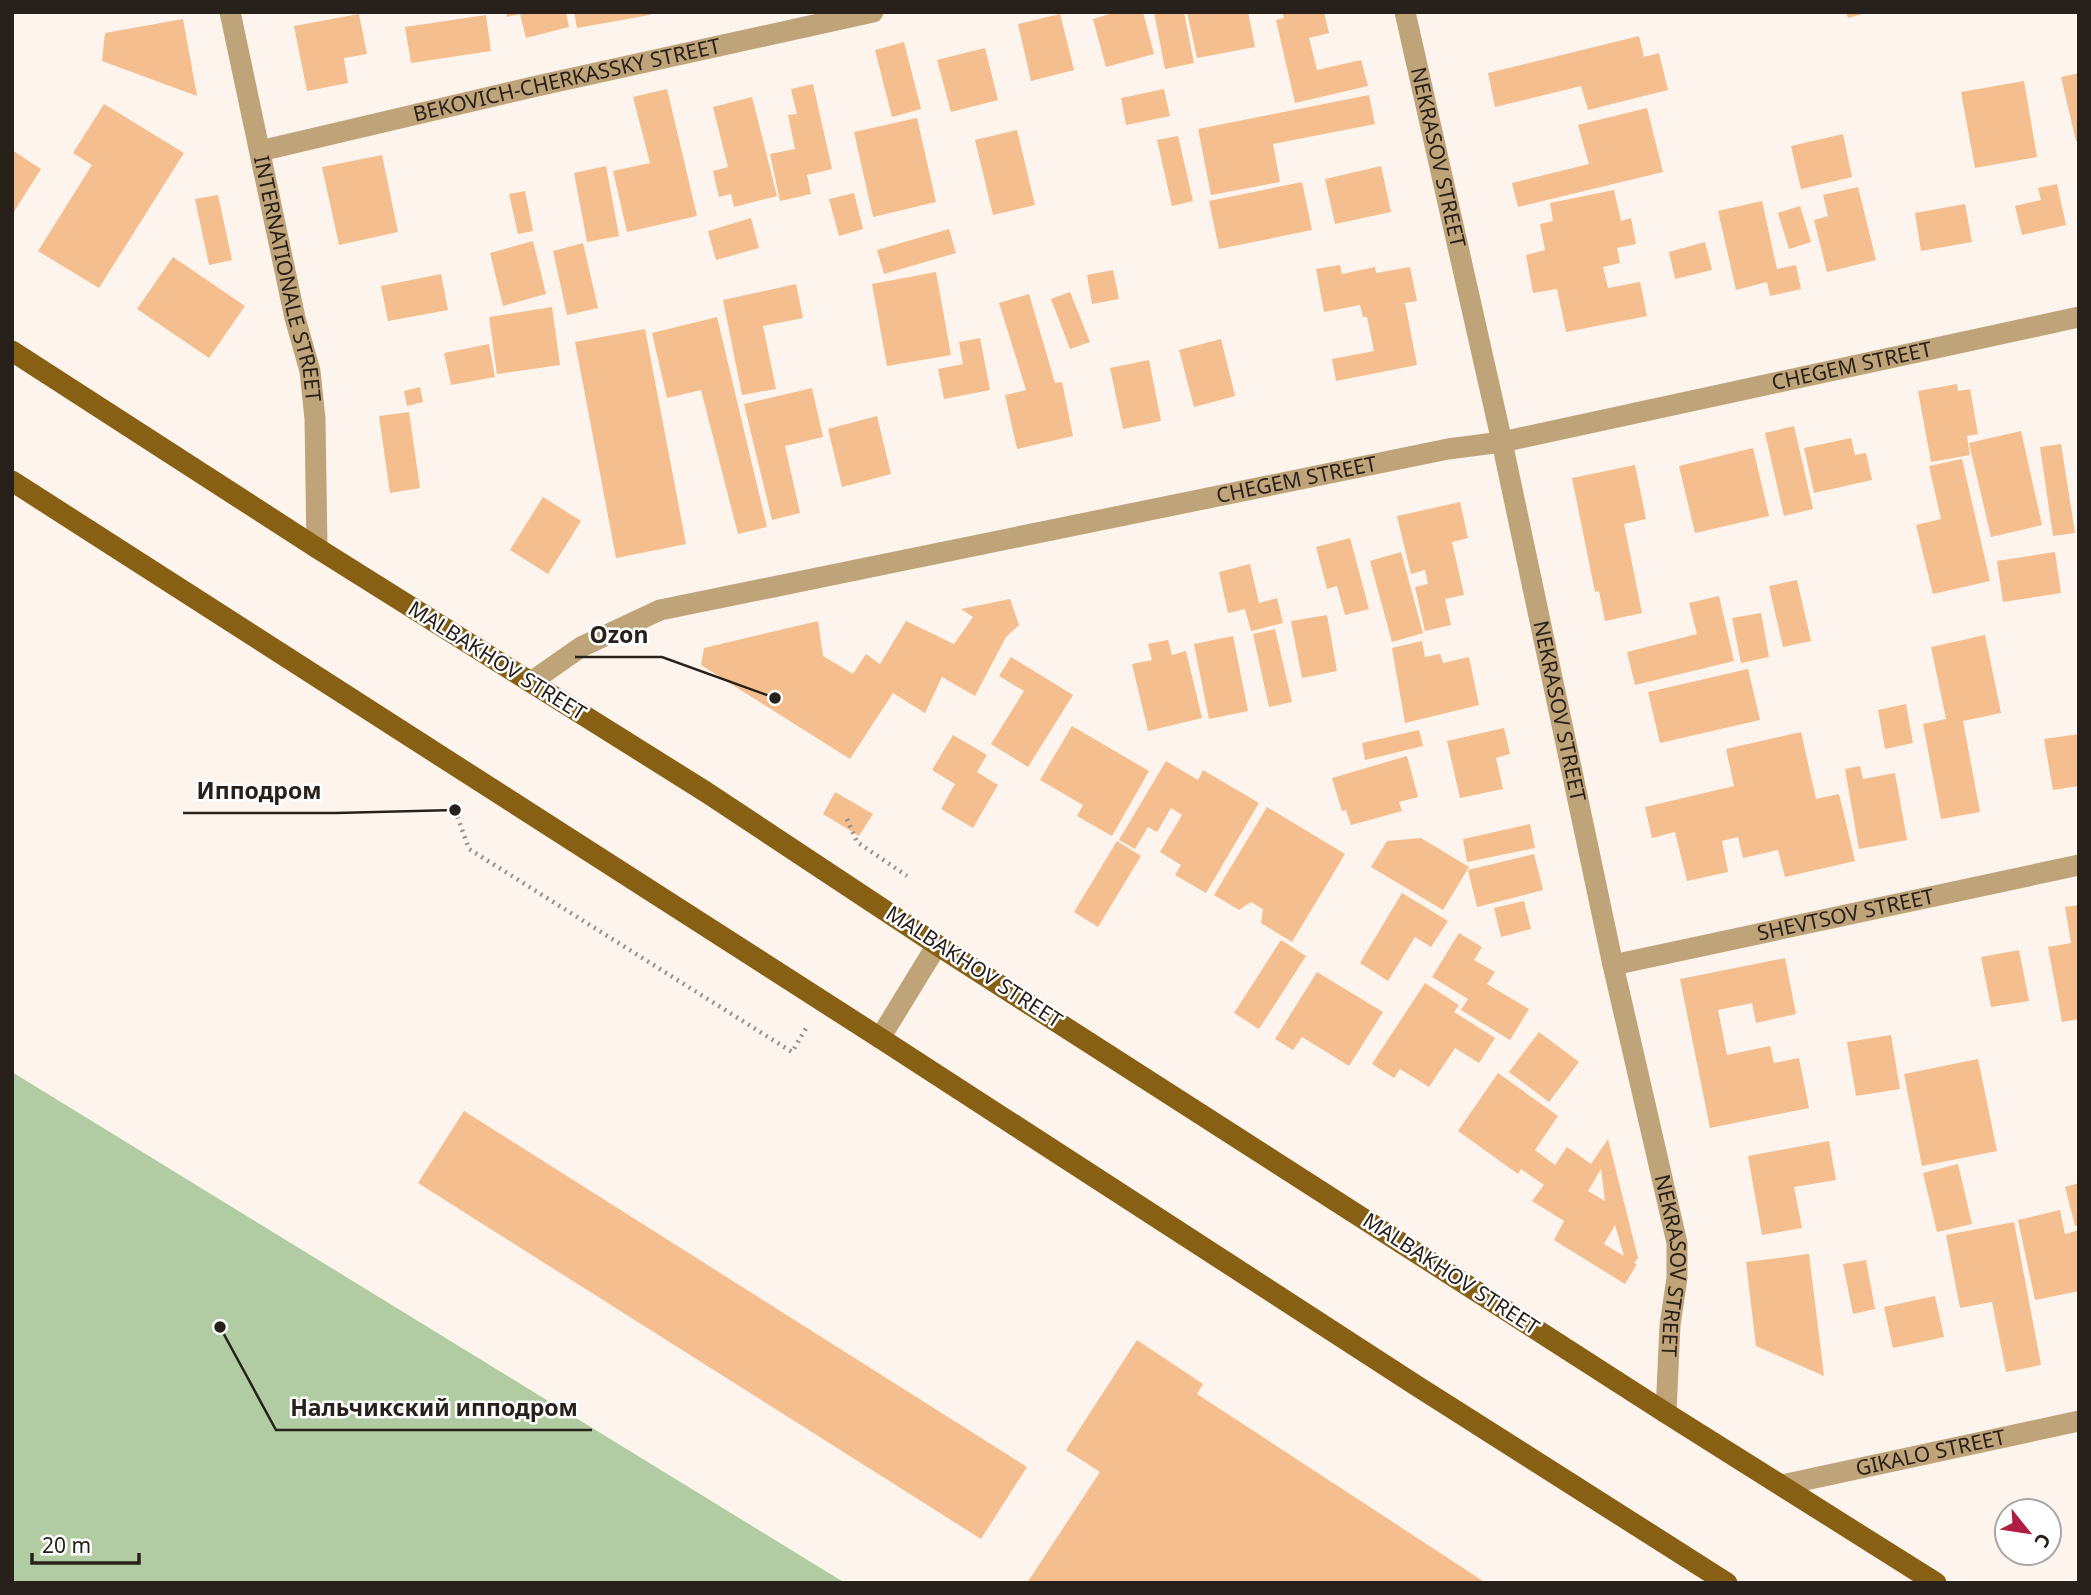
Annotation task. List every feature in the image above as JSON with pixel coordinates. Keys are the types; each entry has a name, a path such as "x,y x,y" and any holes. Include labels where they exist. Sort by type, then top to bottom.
{"main road":[{"name":"MALBAKHOV STREET","path":"12,351 317,548 706,792 937,945 1936,1583"},
{"path":"12,481 1727,1583"}],"street":[{"name":"INTERNATIONALE STREET","path":"230,12 295,318 310,371 315,419 317,548"},
{"name":"BEKOVICH-CHERKASSKY STREET","path":"260,151 537,86 873,12"},
{"name":"NEKRASOV STREET","path":"1405,12 1502,442 1613,965 1678,1242 1677,1278 1670,1325 1666,1413"},
{"name":"CHEGEM STREET","path":"531,682 581,647 660,610 1448,449 1502,442 2079,317"},
{"name":"SHEVTSOV STREET","path":"1613,965 2079,864"},
{"path":"880,1038 937,945"},
{"name":"GIKALO STREET","path":"1782,1485 2079,1421"}],"path":[{"path":"455,810 469,849 792,1052 809,1023"},
{"path":"847,819 857,842 907,876"}],"green space":[{"path":"12,1072 845,1583 12,1583"}],"building":[{"path":"506,12 566,12 569,27 526,38 520,14 507,17"},
{"path":"574,12 649,12 650,15 577,28"},
{"path":"1116,12 1143,12 1154,54 1106,67 1093,19"},
{"path":"1154,12 1184,12 1194,63 1165,69"},
{"path":"1187,12 1248,12 1255,47 1197,58"},
{"path":"1282,12 1324,12 1329,33 1309,38 1317,70 1361,60 1368,86 1295,103 1276,20 1284,18"},
{"path":"1846,12 1865,12 1866,13 1848,18"},
{"path":"359,14 367,54 344,58 348,83 307,91 294,26"},
{"path":"1060,14 1074,70 1031,81 1018,24"},
{"path":"486,15 491,51 411,63 405,27"},
{"path":"183,19 197,96 102,61 105,33"},
{"path":"1639,36 1644,57 1659,53 1668,90 1588,110 1581,86 1495,107 1488,73"},
{"path":"904,42 921,109 892,117 875,50"},
{"path":"985,48 998,100 951,112 937,60"},
{"path":"2079,73 2079,141 2076,141 2061,77"},
{"path":"2024,81 2037,157 1975,168 1961,92"},
{"path":"813,84 832,169 807,175 811,194 780,201 770,154 795,149 788,115 797,114 791,89"},
{"path":"667,89 697,216 627,232 613,171 650,163 633,97"},
{"path":"1164,89 1170,116 1126,125 1121,98"},
{"path":"1369,95 1375,124 1273,144 1280,182 1211,195 1198,129"},
{"path":"752,97 777,196 734,207 731,194 719,197 713,171 728,167 713,107"},
{"path":"104,104 184,153 99,288 38,251 92,165 73,153"},
{"path":"1647,108 1663,172 1518,207 1512,183 1589,164 1578,125"},
{"path":"917,118 936,202 873,217 854,132"},
{"path":"1017,130 1035,205 993,215 975,140"},
{"path":"1843,134 1852,177 1801,189 1791,146"},
{"path":"1178,136 1193,201 1172,206 1157,140"},
{"path":"12,150 41,169 12,215"},
{"path":"382,155 398,232 339,245 322,167"},
{"path":"606,166 619,236 587,242 574,173"},
{"path":"1381,166 1391,212 1335,224 1325,179"},
{"path":"1302,182 1312,230 1219,249 1209,201"},
{"path":"2057,184 2066,225 2022,235 2015,206 2041,200 2038,188"},
{"path":"1858,187 1876,260 1827,272 1814,220 1828,216 1823,195"},
{"path":"1614,190 1621,221 1631,218 1636,244 1617,248 1620,263 1603,267 1608,288 1640,282 1647,316 1566,332 1557,289 1533,293 1526,255 1545,250 1540,224 1553,221 1550,203"},
{"path":"525,191 533,231 518,234 509,194"},
{"path":"854,193 863,229 839,236 829,199"},
{"path":"218,195 232,260 209,265 195,199"},
{"path":"1762,201 1777,269 1796,265 1801,289 1770,296 1767,282 1736,290 1718,211"},
{"path":"1965,204 1972,242 1921,251 1915,213"},
{"path":"1800,206 1811,242 1789,249 1778,213"},
{"path":"751,218 759,248 716,260 708,231"},
{"path":"949,229 956,253 884,274 877,250"},
{"path":"533,241 546,294 503,306 490,253"},
{"path":"1705,242 1712,270 1675,279 1669,252"},
{"path":"583,243 598,308 567,315 553,251"},
{"path":"173,257 245,306 209,358 137,309"},
{"path":"1340,265 1342,274 1375,267 1376,273 1410,267 1417,301 1405,303 1417,365 1336,381 1332,359 1374,351 1367,317 1363,317 1360,305 1324,312 1316,269"},
{"path":"1113,270 1119,299 1092,304 1087,275"},
{"path":"936,272 951,355 887,366 872,284"},
{"path":"441,274 448,310 388,321 381,286"},
{"path":"796,284 803,318 763,326 776,389 742,395 723,300"},
{"path":"1070,292 1090,342 1070,349 1051,299"},
{"path":"1029,294 1055,383 1062,382 1073,436 1017,449 1005,395 1026,390 999,303"},
{"path":"552,307 560,365 497,374 489,317"},
{"path":"717,317 767,527 738,534 701,390 667,398 652,333"},
{"path":"645,329 686,544 616,558 575,342"},
{"path":"980,338 990,390 944,399 938,369 963,364 959,342"},
{"path":"1221,339 1235,396 1194,407 1179,350"},
{"path":"489,344 495,377 451,385 444,353"},
{"path":"1149,360 1161,421 1123,429 1110,368"},
{"path":"1957,384 1958,391 1970,389 1978,434 1967,436 1970,455 1931,462 1918,391"},
{"path":"420,387 423,402 407,406 404,391"},
{"path":"812,388 823,437 785,446 800,513 772,520 744,404"},
{"path":"409,412 420,488 390,493 379,416"},
{"path":"877,416 891,474 842,487 828,429"},
{"path":"1794,426 1813,509 1784,516 1765,433"},
{"path":"2021,431 2042,525 1991,537 1969,443"},
{"path":"1851,438 1855,455 1866,453 1872,480 1814,493 1804,448"},
{"path":"2061,444 2075,533 2053,536 2040,447"},
{"path":"1753,448 1769,516 1695,533 1679,466"},
{"path":"1962,459 1990,581 1933,594 1916,525 1941,519 1929,466"},
{"path":"1635,465 1646,519 1624,524 1642,613 1605,621 1599,591 1595,592 1572,478"},
{"path":"543,497 581,521 548,574 510,550"},
{"path":"1460,502 1468,538 1452,542 1464,595 1445,599 1451,625 1425,631 1415,587 1428,584 1425,570 1411,574 1397,516"},
{"path":"1350,538 1369,609 1345,615 1337,586 1327,589 1316,547"},
{"path":"1401,552 1423,633 1392,642 1370,561"},
{"path":"2055,552 2061,593 2003,602 1997,561"},
{"path":"1250,564 1259,603 1277,598 1283,623 1251,631 1245,609 1228,613 1219,572"},
{"path":"1797,580 1811,641 1783,647 1769,586"},
{"path":"1719,596 1734,661 1635,685 1627,652 1697,634 1689,603"},
{"path":"1010,599 1019,625 1006,637 975,696 942,677 925,713 893,693 850,759 701,665 704,648 818,621 823,656 853,674 866,654 880,664 906,621 954,644 973,617 961,609"},
{"path":"1761,613 1769,657 1741,663 1732,618"},
{"path":"1327,615 1337,671 1302,678 1291,621"},
{"path":"1275,629 1292,702 1269,707 1253,634"},
{"path":"1985,635 2001,713 1963,721 1980,812 1941,819 1923,724 1946,719 1931,647"},
{"path":"1233,636 1248,711 1209,719 1194,644"},
{"path":"1168,640 1172,655 1186,651 1202,718 1148,731 1132,664 1152,660 1148,644"},
{"path":"1422,641 1425,657 1440,654 1443,663 1469,657 1479,705 1405,723 1392,648"},
{"path":"1011,657 1073,695 1028,767 991,744 1024,691 999,676"},
{"path":"1748,669 1760,720 1660,743 1648,692"},
{"path":"1906,704 1913,743 1885,749 1878,710"},
{"path":"1072,726 1149,771 1112,836 1077,816 1083,805 1040,780"},
{"path":"1504,728 1510,754 1496,758 1503,789 1460,798 1447,741"},
{"path":"1419,730 1423,746 1365,760 1362,743"},
{"path":"1801,732 1816,799 1839,794 1855,861 1785,877 1778,850 1743,858 1738,837 1722,841 1728,872 1687,881 1675,832 1652,838 1645,807 1734,786 1726,749"},
{"path":"2079,734 2079,786 2053,790 2044,739"},
{"path":"953,735 987,755 977,772 998,785 973,828 941,809 955,784 932,770"},
{"path":"1407,756 1418,797 1399,802 1402,811 1351,825 1346,810 1342,811 1332,778"},
{"path":"1166,761 1198,780 1203,770 1259,803 1206,893 1175,875 1181,865 1160,852 1182,815 1171,808 1157,832 1148,827 1135,849 1119,840"},
{"path":"1860,766 1863,779 1895,773 1907,840 1859,849 1845,769"},
{"path":"835,792 873,814 859,836 823,814"},
{"path":"1267,807 1345,854 1292,942 1261,923 1263,909 1251,902 1239,910 1214,895"},
{"path":"1530,824 1535,848 1467,862 1463,839"},
{"path":"1421,838 1469,867 1443,910 1371,867 1387,841"},
{"path":"1117,841 1141,856 1098,927 1074,912"},
{"path":"1534,854 1543,890 1477,907 1468,870"},
{"path":"1402,893 1448,921 1431,947 1415,937 1388,981 1360,963"},
{"path":"1524,901 1531,929 1501,937 1494,908"},
{"path":"2079,905 2079,1019 2062,1022 2048,947 2071,943 2065,907"},
{"path":"1459,933 1482,947 1474,960 1495,972 1487,984 1529,1009 1510,1040 1461,1010 1468,999 1432,977"},
{"path":"1281,940 1306,956 1259,1029 1234,1013"},
{"path":"2019,950 2029,1001 1991,1007 1981,957"},
{"path":"1785,958 1796,1014 1756,1023 1752,1003 1718,1010 1727,1055 1770,1046 1774,1063 1799,1058 1809,1108 1710,1128 1680,979"},
{"path":"1317,972 1383,1012 1349,1066 1302,1037 1293,1050 1275,1039"},
{"path":"1425,983 1459,1005 1454,1012 1495,1038 1479,1063 1455,1048 1429,1087 1400,1069 1394,1078 1372,1064"},
{"path":"1539,1032 1579,1062 1549,1102 1509,1072"},
{"path":"1891,1035 1900,1089 1856,1096 1847,1042"},
{"path":"1978,1059 1997,1151 1922,1166 1904,1074"},
{"path":"1498,1073 1558,1116 1535,1150 1555,1165 1567,1147 1591,1164 1608,1139 1638,1258 1625,1284 1554,1240 1564,1221 1532,1201 1544,1185 1521,1169 1518,1174 1458,1131","holes":["1601,1169 1605,1201 1588,1191","1615,1225 1624,1256 1604,1244"]},
{"path":"464,1111 1027,1467 981,1539 418,1183"},
{"path":"1829,1141 1836,1180 1794,1187 1802,1228 1762,1235 1748,1156"},
{"path":"1958,1164 1972,1224 1937,1232 1923,1173"},
{"path":"2079,1183 2079,1225 2075,1226 2065,1187"},
{"path":"2060,1210 2065,1234 2079,1230 2079,1291 2035,1300 2018,1220"},
{"path":"2014,1222 2041,1365 2006,1372 1992,1302 1960,1308 1946,1235"},
{"path":"1809,1254 1824,1376 1756,1346 1746,1262"},
{"path":"1866,1260 1875,1309 1853,1314 1843,1264"},
{"path":"1935,1296 1944,1337 1893,1348 1884,1307"},
{"path":"1137,1340 1203,1384 1197,1394 1486,1583 1027,1583 1100,1472 1066,1450"}],"place":[{"name":"Ozon","path":"775,698"},
{"name":"Ипподром","path":"455,810"},
{"name":"Нальчикский ипподром","path":"220,1327"}]}
